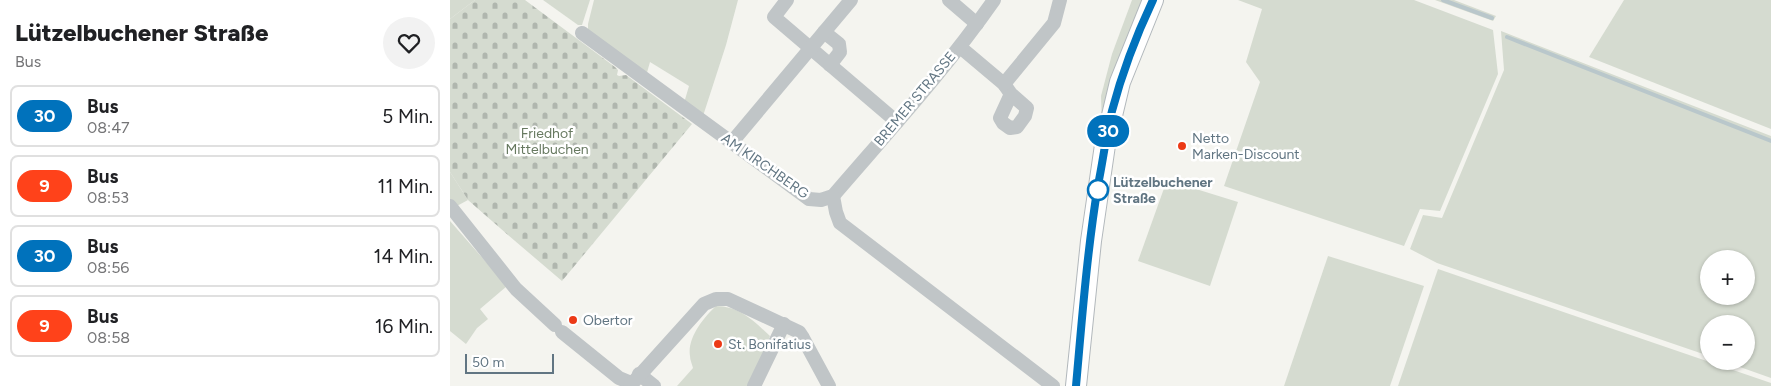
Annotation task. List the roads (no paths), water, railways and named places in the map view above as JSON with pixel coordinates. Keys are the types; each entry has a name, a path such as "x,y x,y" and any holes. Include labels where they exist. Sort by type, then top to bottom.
{"main road":[{"path":"1076,386 1088,259 1105,144 1120,82 1153,0"}],"street":[{"path":"787,0 774,17 897,122"},
{"path":"732,142 851,0"},
{"path":"948,0 977,24"},
{"name":"BREMER STRASSE","path":"833,196 960,46 994,0"},
{"path":"960,46 1007,89 1054,23 1060,0"},
{"path":"824,32 839,44 840,52 830,65"},
{"name":"AM KIRCHBERG","path":"582,33 808,199 821,200 833,196"},
{"path":"833,196 840,223 1053,386"},
{"path":"450,208 516,289 559,328 619,378 654,386"},
{"path":"633,381 704,304 716,299 728,299 799,332 829,386"},
{"path":"754,386 784,324"}],"waterway":[{"path":"1443,0 1492,18"},
{"path":"1507,37 1771,141"}],"place":[{"name":"Netto Marken-Discount","path":"1182,146"},
{"name":"Lützelbuchener Straße","path":"1098,190"},
{"name":"Obertor","path":"573,320"},
{"name":"St. Bonifatius","path":"718,344"}],"park label":[{"name":"Friedhof Mittelbuchen","path":"547,142"}]}
